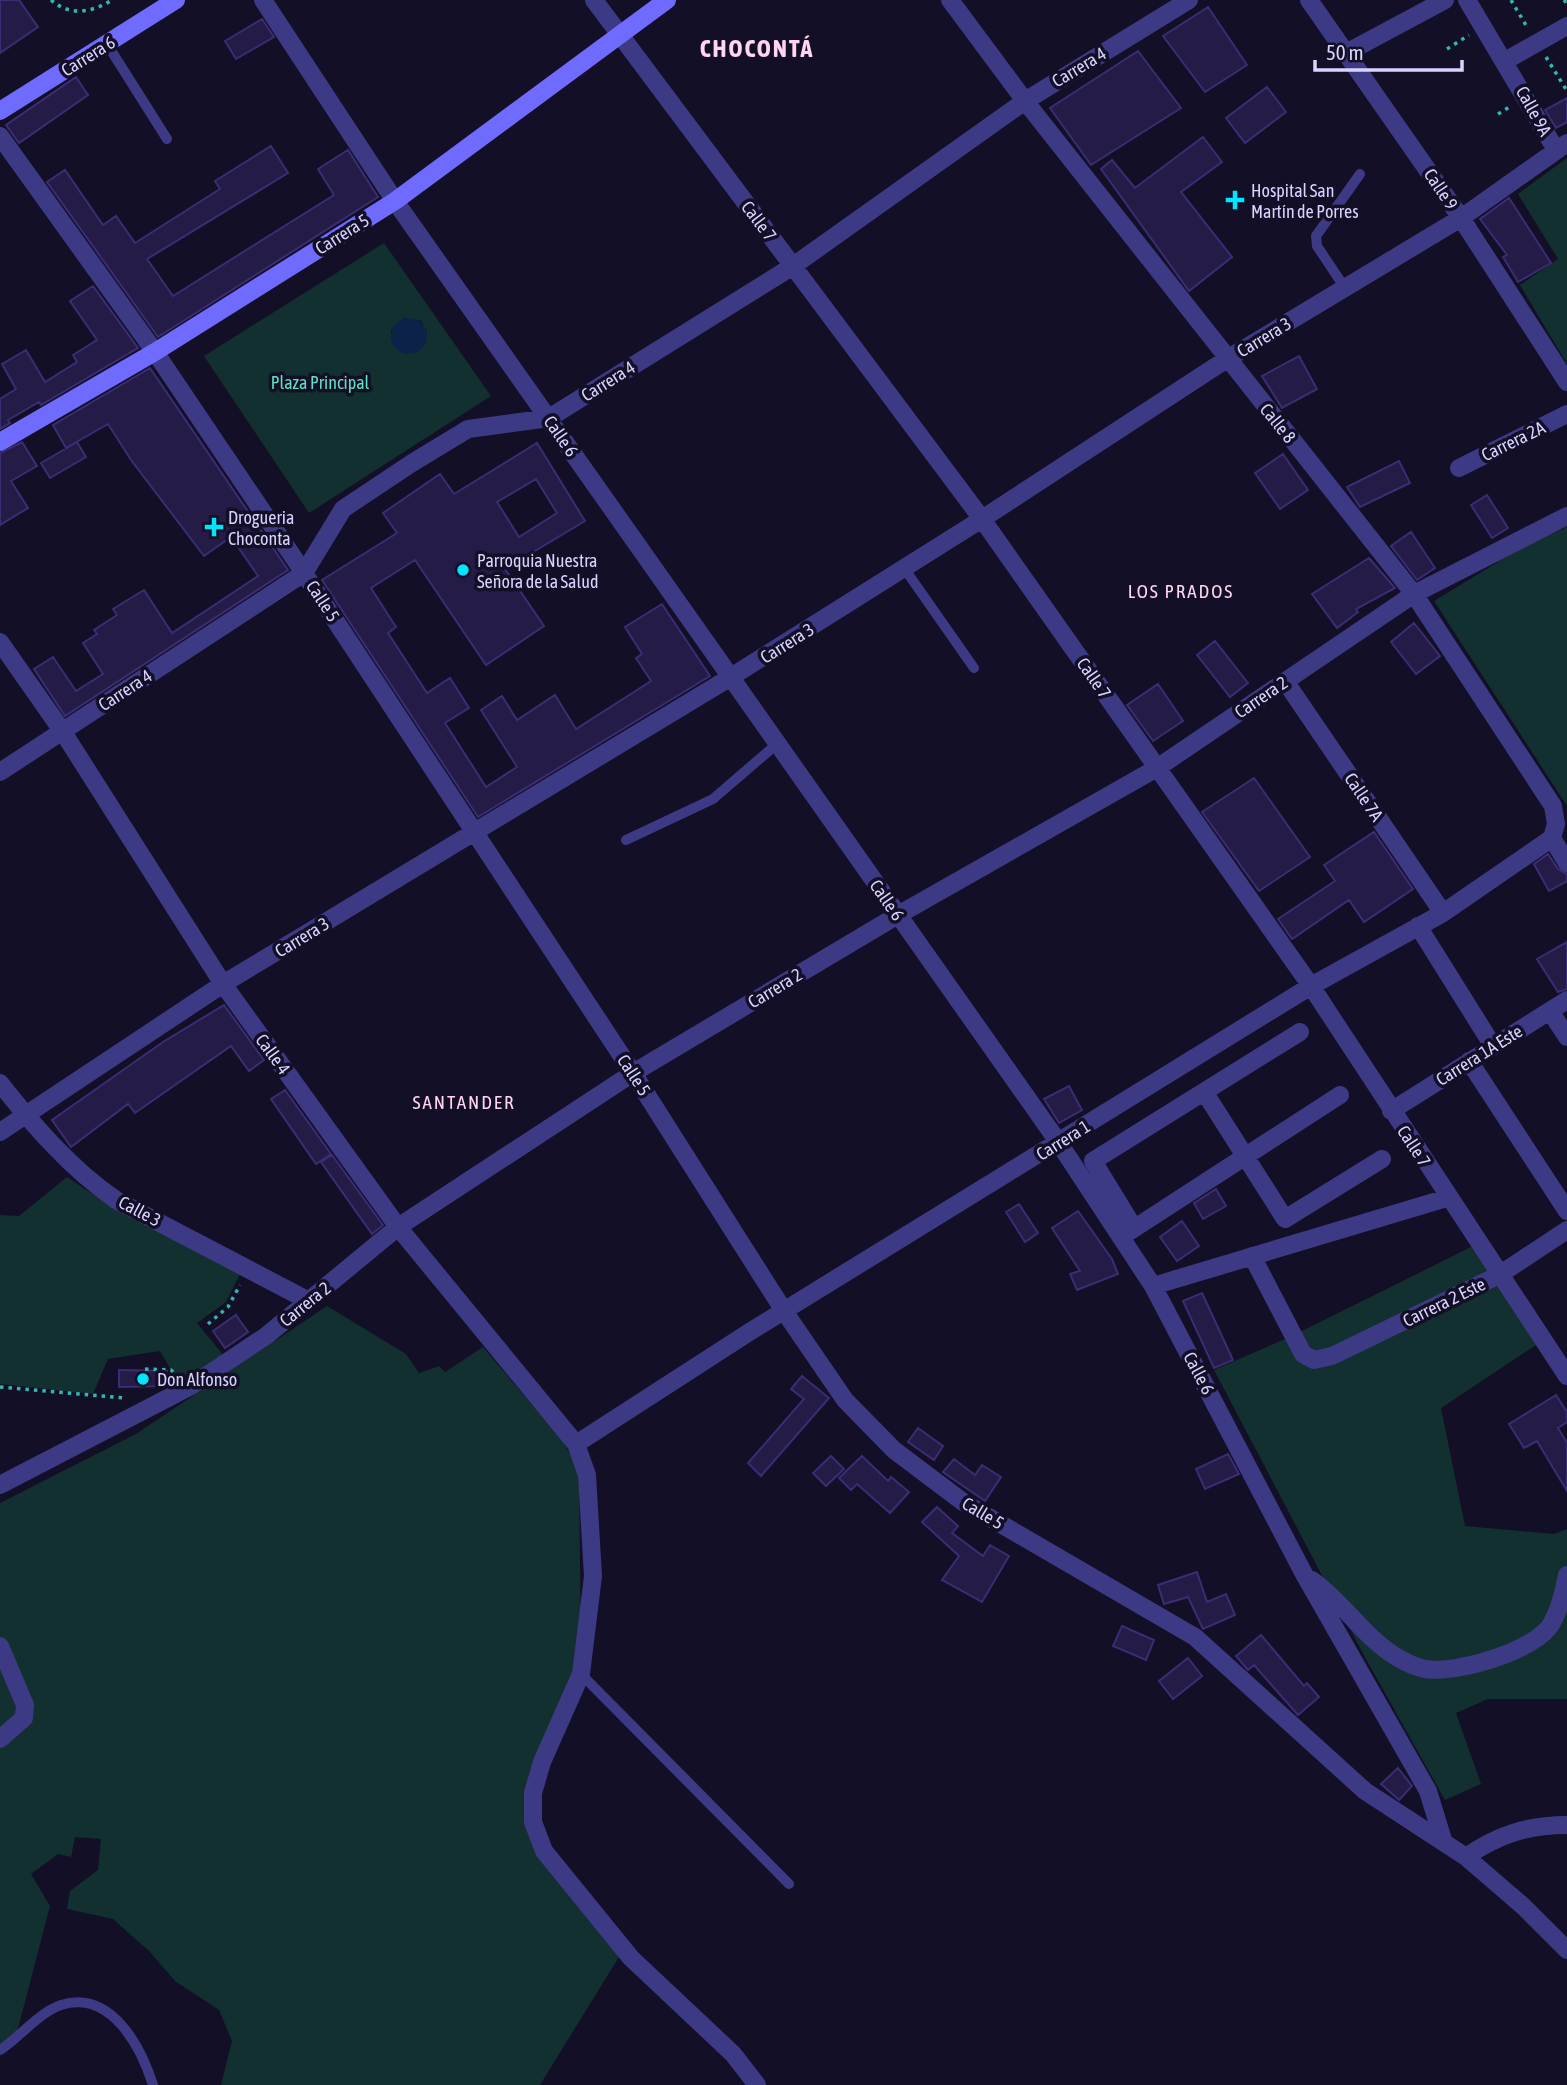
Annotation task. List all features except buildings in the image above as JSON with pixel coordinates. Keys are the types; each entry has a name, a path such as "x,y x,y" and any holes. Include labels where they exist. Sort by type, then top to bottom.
{"street":[{"name":"Carrera 6","path":"0,111 176,0"},
{"name":"Calle 6","path":"263,0 395,201 1059,1143 1127,1233 1304,1573 1427,1791 1443,1840"},
{"name":"Calle 7","path":"594,0 982,519 1311,986 1447,1198 1567,1376"},
{"name":"Carrera 5","path":"0,442 155,352 395,201 667,0"},
{"name":"Calle 8","path":"950,0 1025,101 1414,594 1553,806 1556,824 1552,838"},
{"name":"Carrera 4","path":"0,772 304,573 343,509 412,463 468,429 549,418 793,265 1025,101 1189,0"},
{"name":"Calle 9","path":"1309,0 1348,52 1461,218 1567,382"},
{"path":"1348,52 1445,0"},
{"name":"Calle 9A","path":"1467,0 1561,147"},
{"path":"1505,61 1567,26"},
{"name":"Calle 5","path":"0,136 155,352 304,573 632,1073 784,1311 845,1400 894,1450 963,1502 1195,1637 1365,1791 1466,1857 1524,1907 1567,1950"},
{"name":"Carrera 3","path":"0,1132 223,984 474,835 731,677 982,519 1227,359 1461,218 1561,147"},
{"name":"Carrera 2A","path":"1458,468 1567,414"},
{"name":"Carrera 2","path":"0,1485 191,1386 266,1336 398,1227 632,1073 898,915 1157,768 1414,594 1567,516"},
{"name":"Calle 4","path":"0,642 63,732 223,984 398,1227 576,1444"},
{"name":"Calle 7A","path":"1285,681 1443,913"},
{"path":"1552,838 1567,863"},
{"name":"Carrera 1","path":"576,1444 784,1311 1311,986 1443,913 1552,838"},
{"path":"1418,926 1493,1046"},
{"name":"Carrera 1A Este","path":"1391,1111 1567,1000"},
{"path":"1550,1011 1567,1037"},
{"path":"1300,1032 1093,1161 1127,1233 1340,1095"},
{"path":"1469,1061 1567,1211"},
{"name":"Calle 3","path":"0,1083 26,1117 77,1169 108,1194 309,1301"},
{"path":"1205,1093 1285,1219 1382,1159"},
{"path":"1153,1286 1447,1198"},
{"name":"Carrera 2 Este","path":"1252,1256 1303,1354 1314,1360 1332,1356 1499,1275 1567,1230"},
{"path":"576,1444 587,1475 593,1576 581,1674 542,1762 533,1793 533,1822 544,1851 631,1958 733,2054 757,2085"},
{"path":"1304,1573 1324,1588 1371,1638 1397,1658 1425,1669 1458,1668 1490,1659 1525,1644 1549,1627 1563,1594 1567,1575"},
{"path":"0,1646 25,1705 24,1718 0,1740"},
{"path":"1466,1857 1489,1840 1513,1830 1567,1825"}],"lane":[{"path":"107,44 167,139"},
{"path":"1345,288 1317,246 1316,236 1360,174"},
{"path":"904,568 974,668"},
{"path":"626,841 713,799 778,743"},
{"path":"581,1674 789,1884"},
{"path":"0,2050 39,2018 61,2005 82,2002 109,2012 129,2034 146,2063 153,2085"}],"path":[{"path":"51,0 70,10 86,12 112,0"},
{"path":"1447,49 1483,27"},
{"path":"208,1324 228,1307 250,1268"},
{"path":"145,1369 171,1370 191,1386"},
{"path":"0,1387 91,1397 144,1399 154,1404"}],"green space":[{"path":"1567,158 1567,364 1520,285 1558,259 1518,194"},
{"name":"Plaza Principal","path":"384,243 491,396 309,513 204,356","holes":["404,318 421,321 427,332 426,343 392,342 391,330"]},
{"path":"1567,527 1567,806 1434,601 1521,548"},
{"path":"67,1177 105,1202 240,1274 226,1302 197,1323 224,1356 186,1382 171,1370 160,1351 108,1359 93,1394 0,1384 0,1215 19,1216"},
{"path":"1477,1244 1539,1343 1441,1408 1465,1526 1554,1534 1567,1529 1567,1699 1488,1699 1456,1713 1481,1784 1445,1800 1367,1661 1214,1370 1292,1336"},
{"path":"327,1306 406,1354 419,1373 439,1366 445,1372 483,1347 563,1441 579,1471 581,1648 542,1764 535,1838 622,1952 540,2085 221,2085 232,2041 219,2010 175,1981 149,1951 113,1919 67,1909 70,1891 98,1870 101,1839 75,1837 71,1857 58,1854 31,1874 50,1906 15,2040 0,2047 0,1503 136,1434"}],"water":[{"path":"409,318 422,323 427,336 422,349 409,354 396,349 391,336 396,323"}],"place":[{"name":"Hospital San Martín de Porres","path":"1235,200"},
{"name":"Drogueria Choconta","path":"214,527"},
{"name":"Parroquia Nuestra Señora de la Salud","path":"463,570"},
{"name":"Don Alfonso","path":"143,1379"}],"district":[{"name":"CHOCONTÁ","path":"757,48"},
{"name":"LOS PRADOS","path":"1181,591"},
{"name":"SANTANDER","path":"464,1102"}]}
